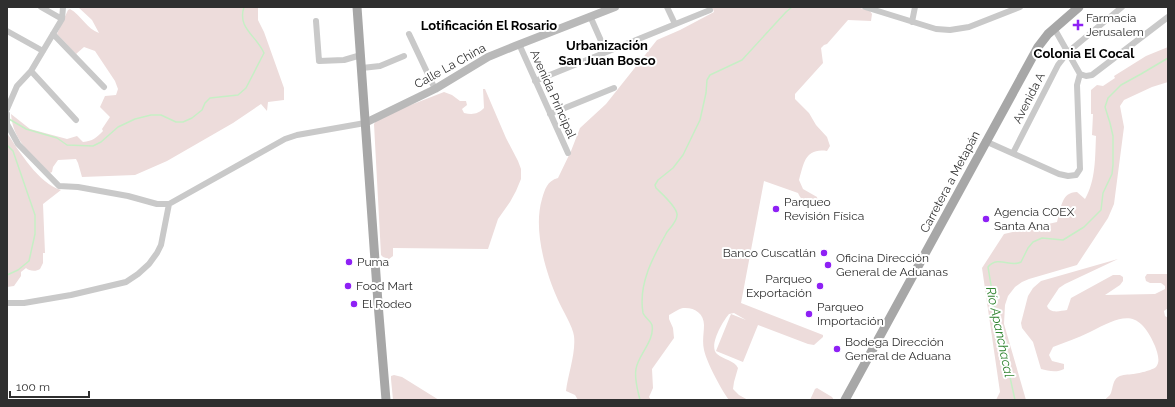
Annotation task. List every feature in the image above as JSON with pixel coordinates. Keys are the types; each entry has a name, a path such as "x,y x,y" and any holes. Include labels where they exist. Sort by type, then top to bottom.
{"main road":[{"path":"357,7 381,350 386,400"},
{"name":"Calle La China","path":"365,123 435,89 488,57 615,7"},
{"name":"Carretera a Metapán","path":"845,400 1038,47 1054,28 1079,7"}],"street":[{"path":"41,7 62,19"},
{"path":"7,109 17,86 31,71 62,19 63,7"},
{"path":"668,7 675,24"},
{"path":"865,7 923,26 936,29 956,30 969,27 1020,7"},
{"path":"912,22 915,7"},
{"name":"Avenida A","path":"1013,153 1058,65 1068,52 1122,7"},
{"path":"536,81 710,10"},
{"path":"590,16 606,52"},
{"path":"1080,74 1088,76 1092,75 1168,17"},
{"path":"316,21 319,62 344,60 361,55"},
{"path":"986,141 1065,176 1072,176 1078,172 1080,168 1077,85 1080,74 1054,28"},
{"path":"7,31 43,51"},
{"path":"53,34 104,87"},
{"path":"409,34 435,89"},
{"name":"Avenida Principal","path":"519,44 568,153"},
{"path":"362,68 380,66 404,56"},
{"path":"31,71 76,120"},
{"path":"550,114 614,88"},
{"path":"7,115 9,129 18,144 60,186 78,187 128,196 158,204 170,204 285,138 365,123"},
{"path":"7,303 24,303 71,295 126,282 144,269 157,253 170,204"}],"shaded area":[{"path":"78,7 258,7 258,20 264,32 284,88 284,100 268,102 267,111 261,104 233,123 167,161 135,175 82,177 76,159 58,160 50,173 19,140 15,132 11,114 30,129 67,139 77,136 83,142 86,142 94,139 103,131 102,129 110,117 100,107 105,96 116,95 118,89 115,81 95,51 84,47 76,54 57,34 68,10 70,9 91,28 99,33 92,20"},
{"path":"708,7 857,7 870,11 872,14 871,21 848,20 827,44 821,48 823,63 795,94 795,99 809,113 816,125 827,137 830,146 827,151 814,152 810,154 804,163 799,180 803,189 817,197 818,202 815,204 807,202 801,198 798,193 764,181 741,303 823,335 823,337 814,345 808,344 758,325 743,362 716,351 731,314 746,320 734,313 729,314 717,334 714,345 715,350 717,354 736,365 738,368 733,389 739,395 748,400 729,400 708,362 703,347 704,321 702,317 694,310 683,308 669,315 674,338 652,369 653,388 649,397 651,400 578,400 575,395 566,391 573,356 574,336 570,323 553,289 542,250 539,223 544,192 551,181 558,178 580,128 606,104 657,40 714,12 713,9"},
{"path":"1168,47 1168,82 1152,87 1124,100 1120,106 1124,127 1114,204 1108,218 1077,265 1022,282 1015,287 1008,296 1005,305 1004,324 1026,400 996,400 1000,392 982,268 1004,234 1057,222 1062,202 1072,193 1077,192 1085,199 1089,192 1095,160 1096,136 1092,135 1093,114 1091,114 1091,90 1097,85 1103,86 1115,78 1114,76 1146,56"},
{"path":"483,89 485,89 521,169 521,179 510,202 498,219 488,249 393,248 393,256 389,259 383,257 381,255 374,124 376,121 403,108 444,92 452,95 460,101 466,101 467,105 462,109 464,113 475,114 484,108"},
{"path":"7,133 37,174 53,187 61,190 43,204 45,253 43,253 43,263 40,269 33,271 26,268 21,272 21,276 14,286 7,287"},
{"path":"1118,259 1059,288 1047,306 1048,309 1053,311 1067,310 1071,298 1113,275 1120,275 1123,277 1123,281 1120,285 1105,295 1155,294 1165,289 1165,286 1161,283 1150,283 1146,281 1145,277 1147,274 1168,274 1168,308 1164,311 1165,316 1168,318 1168,400 1105,400 1111,394 1116,378 1124,375 1148,371 1157,365 1158,356 1155,346 1149,334 1142,325 1135,320 1128,318 1120,319 1053,347 1049,355 1052,361 1064,364 1064,369 1055,371 1041,369 1033,342 1022,328 1021,323 1028,296 1033,288 1041,281"},
{"path":"394,375 402,377 439,400 393,400 391,376"},
{"path":"817,388 832,397 834,400 810,400 815,389"}],"waterway":[{"path":"9,119 26,129 57,138 67,145 93,146 101,142 118,127 135,119 151,115 161,115 176,122 183,122 192,118 202,110 205,103 210,98 238,95 246,88 264,53 245,26 243,21 244,7"},
{"path":"640,400 636,381 636,369 637,364 649,342 652,331 652,325 643,313 642,302 645,281 652,261 677,216 674,207 656,188 655,185 658,180 673,168 683,155 700,120 706,93 707,80 710,75 742,60 792,7"},
{"name":"Río Apanchacal","path":"1015,400 995,309 988,267 996,262 1013,264 1021,262 1028,248 1033,242 1042,238 1063,240 1084,227 1101,210 1103,193 1112,174 1113,165 1113,136 1105,107 1108,98 1121,85 1168,58"},
{"path":"7,145 13,151 35,215 35,234 29,261 18,270 7,275"}],"place":[{"name":"Farmacia Jerusalem","path":"1078,25"},
{"name":"Parqueo Revisión Física","path":"776,209"},
{"name":"Agencia COEX Santa Ana","path":"986,219"},
{"name":"Banco Cuscatlán","path":"824,253"},
{"name":"Puma","path":"349,262"},
{"name":"Oficina Dirección General de Aduanas","path":"828,265"},
{"name":"Food Mart","path":"348,286"},
{"name":"Parqueo Exportación","path":"820,286"},
{"name":"El Rodeo","path":"354,304"},
{"name":"Parqueo Importación","path":"809,314"},
{"name":"Bodega Dirección General de Aduana","path":"837,349"}],"district":[{"name":"Lotificación El Rosario","path":"489,25"},
{"name":"Urbanización San Juan Bosco","path":"607,52"},
{"name":"Colonia El Cocal","path":"1084,53"}]}
